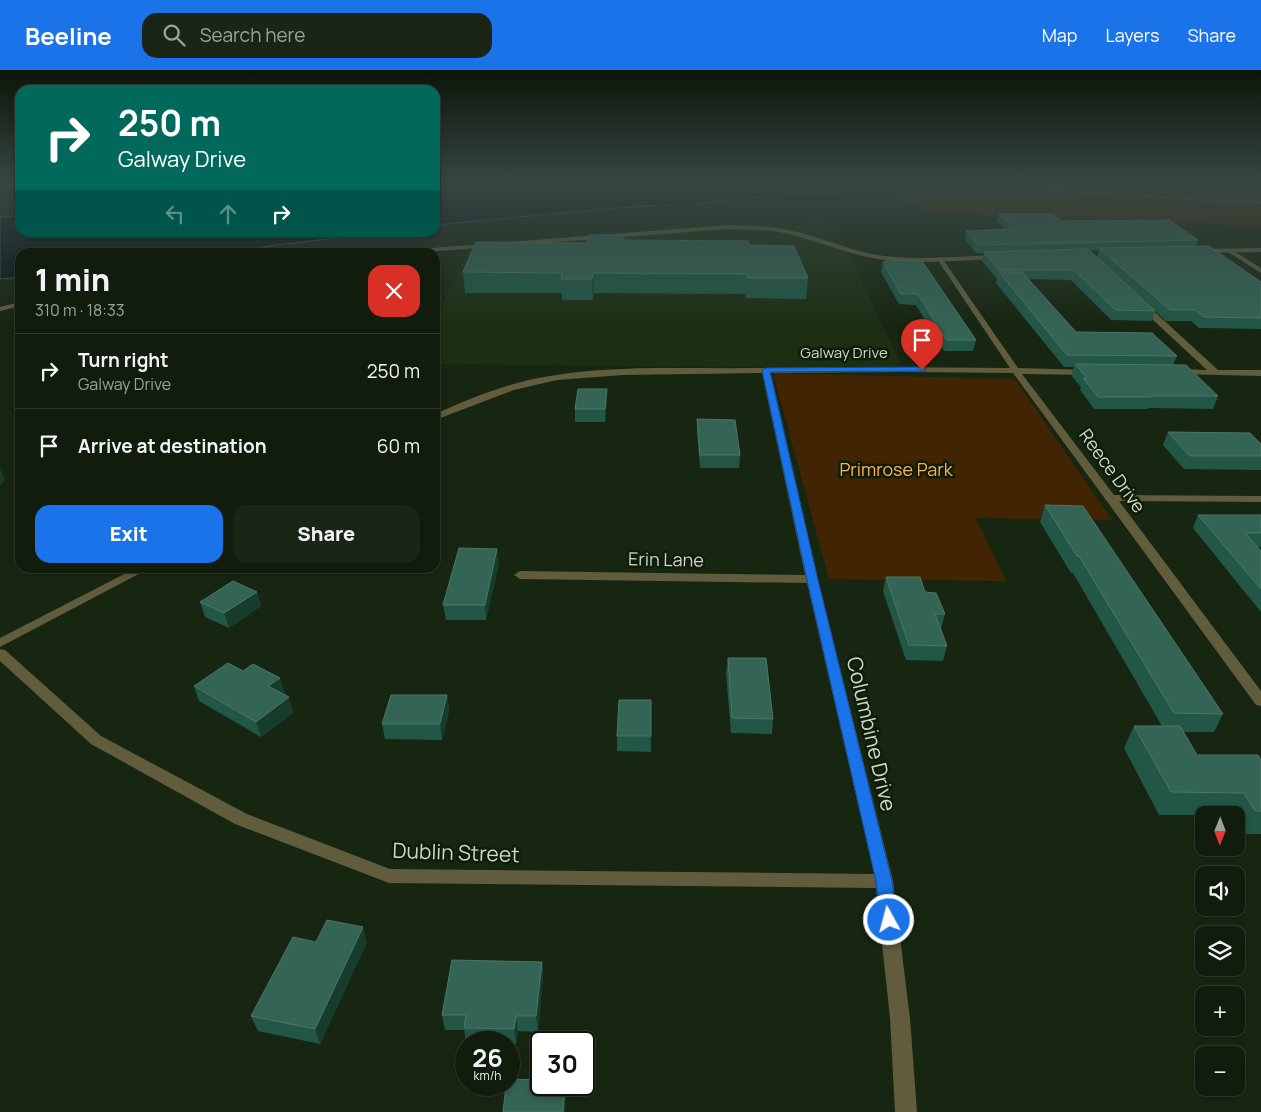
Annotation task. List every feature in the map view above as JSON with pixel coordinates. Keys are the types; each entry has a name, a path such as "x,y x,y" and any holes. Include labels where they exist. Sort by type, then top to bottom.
{"street":[{"path":"440,249 661,232"},
{"path":"780,232 793,233 849,252 878,257 940,259 1008,256"},
{"path":"1192,252 1261,250"},
{"path":"1230,251 1261,271"},
{"name":"Reece Drive","path":"940,259 1016,371 1261,701"},
{"path":"1137,300 1216,373"},
{"path":"0,309 15,305"},
{"name":"Galway Drive","path":"440,415 500,392 536,381 623,372 766,370 1096,372"},
{"name":"Columbine Drive","path":"766,370 812,580 884,881 900,1018 906,1112"},
{"path":"1166,372 1261,373"},
{"path":"1109,498 1261,499"},
{"path":"0,643 134,573"},
{"name":"Erin Lane","path":"520,575 812,580"},
{"name":"Dublin Street","path":"0,653 96,740 242,819 389,876 884,881"}],"shaded area":[{"path":"0,232 15,232 15,237 343,237 253,248 15,248 15,278 0,279"},
{"path":"617,232 838,232 903,369 440,364 440,308 471,247"}],"green space":[{"name":"Primrose Park","path":"773,373 1015,379 1112,520 976,518 1006,581 829,579"}],"building":[{"path":"967,232 1186,232 1198,240 978,245"},
{"path":"589,235 623,235 623,240 748,241 749,245 794,246 808,278 748,278 747,274 593,273 592,279 561,279 562,273 463,272 476,242 587,243"},
{"path":"1209,246 1261,282 1261,318 1203,317 1195,310 1170,310 1099,248"},
{"path":"1088,249 1155,311 1115,310 1074,270 999,270 984,252"},
{"path":"886,260 922,261 976,340 946,340 918,294 901,294 883,262 887,262"},
{"path":"999,272 1022,272 1076,332 1152,333 1177,356 1067,355"},
{"path":"1075,364 1186,365 1218,396 1098,397 1083,378 1087,378"},
{"path":"578,389 607,389 605,409 575,409"},
{"path":"697,419 735,420 740,455 700,455"},
{"path":"1168,432 1250,433 1261,444 1261,456 1190,456"},
{"path":"1045,505 1083,506 1223,714 1174,713 1079,556 1077,556"},
{"path":"1198,515 1261,515 1261,533 1245,533 1261,551 1261,589"},
{"path":"459,548 497,549 485,605 443,605"},
{"path":"886,577 920,577 925,592 936,593 945,614 935,614 947,646 909,645"},
{"path":"233,581 257,592 224,613 200,602"},
{"path":"728,658 766,658 773,719 732,718"},
{"path":"228,663 243,671 253,664 280,678 268,686 289,697 256,722 194,686"},
{"path":"391,695 447,695 440,724 382,724"},
{"path":"619,700 651,700 651,736 617,736"},
{"path":"1134,726 1180,726 1197,755 1258,755 1261,760 1261,811 1255,811 1244,793 1171,792"},
{"path":"327,920 363,927 315,1029 251,1016 293,937 316,942"},
{"path":"452,960 542,962 536,1016 516,1016 514,1029 464,1028 466,1015 442,1015"},
{"path":"520,1079 530,1080 530,1096 564,1096 563,1112 503,1112 505,1096 520,1096"}],"route":[{"path":"889,920 884,881 812,580 766,370 922,370"}]}
